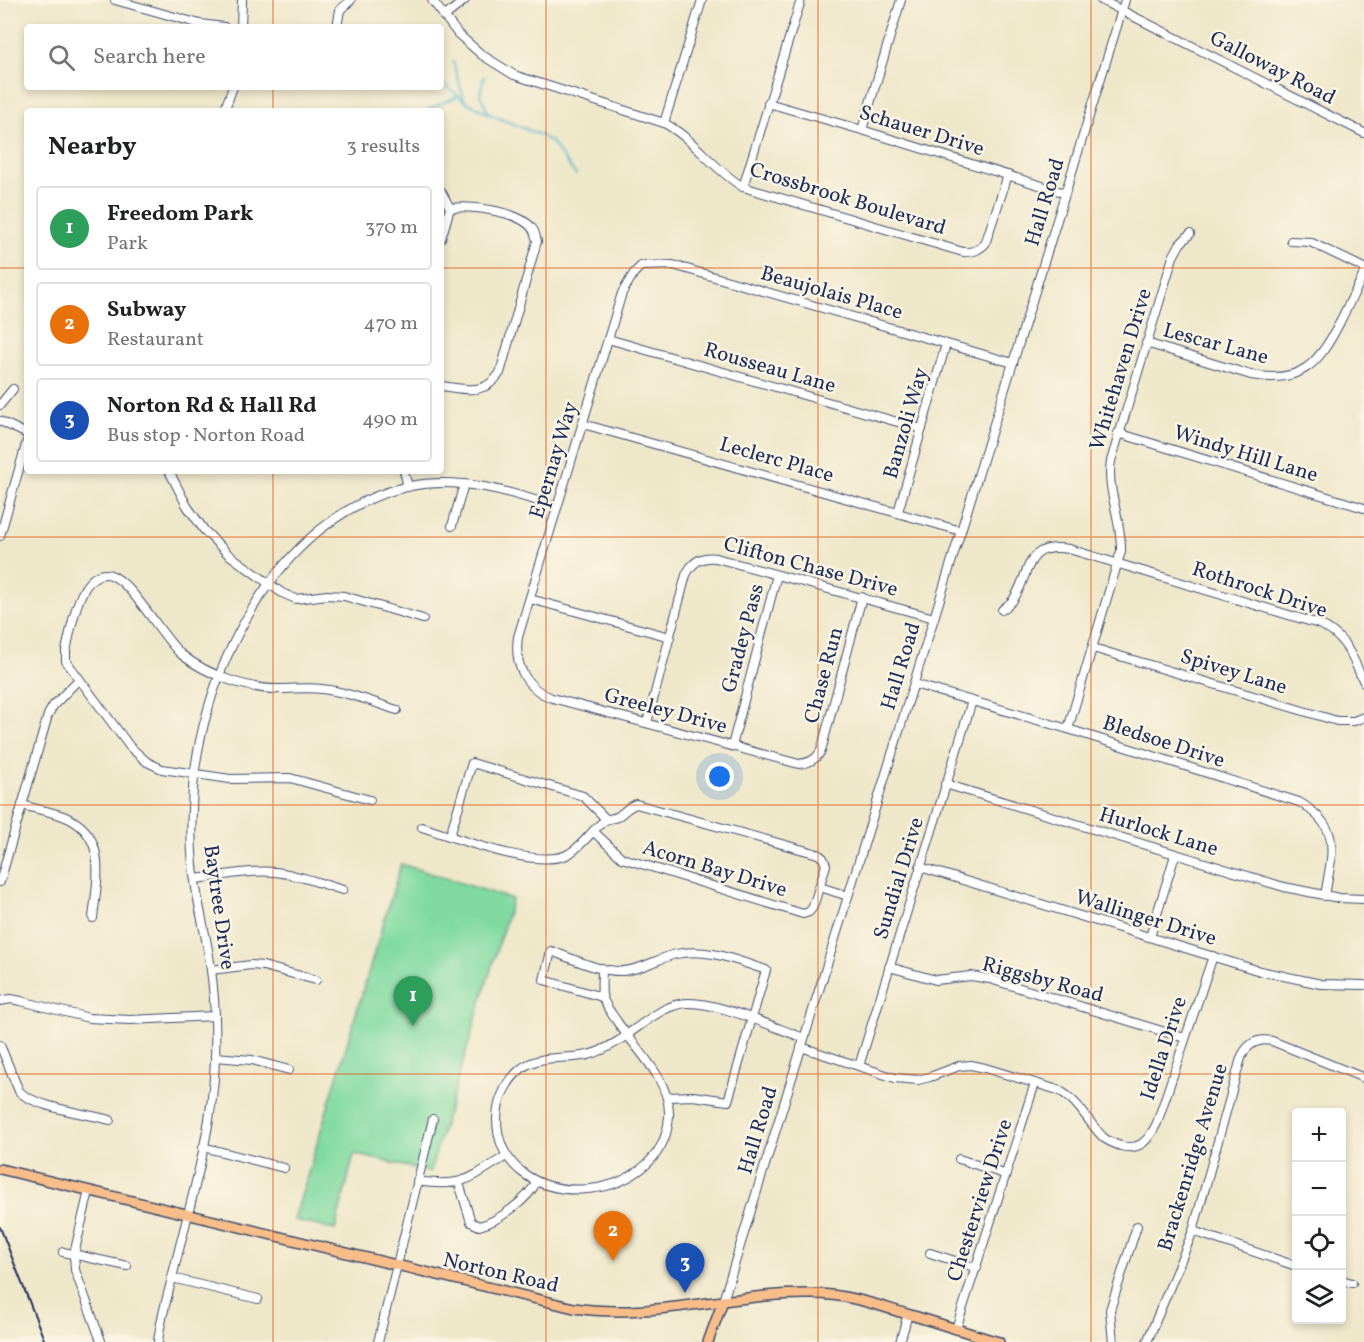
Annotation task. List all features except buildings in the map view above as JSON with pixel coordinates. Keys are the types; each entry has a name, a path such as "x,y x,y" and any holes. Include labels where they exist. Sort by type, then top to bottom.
{"main road":[{"name":"Norton Road","path":"0,1169 583,1309 633,1310 816,1294 840,1297 908,1314 999,1342"},
{"name":"Hall Road","path":"708,1342 723,1301"}],"street":[{"path":"115,0 200,24"},
{"path":"241,24 242,0"},
{"path":"338,24 340,10 351,0"},
{"name":"Crossbrook Boulevard","path":"432,0 458,34 482,55 514,75 664,123 676,129 728,178 742,187 963,252 972,252 980,250 985,244 1008,175"},
{"path":"444,17 465,0"},
{"path":"664,123 702,0"},
{"path":"742,187 801,0"},
{"path":"862,130 901,0"},
{"name":"Galloway Road","path":"1101,0 1364,133"},
{"name":"Hall Road","path":"723,1301 1125,0"},
{"path":"225,108 232,90"},
{"name":"Schauer Drive","path":"768,103 1065,193"},
{"path":"444,197 450,208 444,229"},
{"path":"444,386 481,389 492,383 500,373 537,241 535,232 529,224 520,220 482,208 450,208"},
{"name":"Whitehaven Drive","path":"1068,729 1119,563 1120,526 1109,484 1109,472 1118,433 1173,257 1180,244 1191,234"},
{"path":"1290,241 1310,242 1364,268"},
{"name":"Beaujolais Place","path":"641,266 673,265 1012,363"},
{"name":"Epernay Way","path":"520,670 516,647 557,507 622,293 641,266"},
{"name":"Lescar Lane","path":"1146,343 1251,375 1267,378 1288,376 1308,367 1324,352 1364,273"},
{"name":"Rousseau Lane","path":"608,339 922,429"},
{"name":"Banzoli Way","path":"898,512 946,344"},
{"path":"0,405 13,389"},
{"path":"0,421 24,433"},
{"name":"Leclerc Place","path":"583,423 961,531"},
{"name":"Windy Hill Lane","path":"1118,433 1364,507"},
{"path":"0,536 24,452"},
{"path":"171,474 187,506 204,530 228,554 282,593 296,599 339,595 423,619"},
{"path":"405,474 408,487"},
{"path":"452,526 464,484"},
{"name":"Baytree Drive","path":"158,1342 212,1104 216,1057 215,1016 211,970 195,879 192,850 192,806 195,775 209,706 220,675 252,609 301,545 326,524 365,501 408,487 464,484 506,491 557,507"},
{"name":"Rothrock Drive","path":"1002,610 1013,600 1030,561 1043,551 1052,548 1069,549 1328,628 1341,639 1364,682"},
{"name":"Clifton Chase Drive","path":"670,637 686,576 692,564 702,558 710,557 934,618"},
{"path":"370,800 290,778 230,779 162,769 138,755 66,661 66,651 82,592 89,581 104,574 116,576 180,653 194,663 220,675 268,689 323,689 397,710"},
{"name":"Gradey Pass","path":"732,746 777,574"},
{"name":"Chase Run","path":"813,760 821,751 862,597"},
{"path":"530,598 670,637 647,723"},
{"name":"Spivey Lane","path":"1093,648 1338,721 1348,722 1364,717"},
{"name":"Greeley Drive","path":"520,670 529,683 544,695 799,764 813,760"},
{"path":"0,882 48,715 60,698 79,679"},
{"name":"Bledsoe Drive","path":"914,684 1068,729 1299,802 1316,812 1327,827 1331,843 1325,896"},
{"name":"Sundial Drive","path":"859,1066 972,701"},
{"path":"450,835 472,763 583,796 606,819"},
{"name":"Hurlock Lane","path":"945,784 1284,887 1325,896 1364,899"},
{"path":"422,827 521,857 557,858 570,854 606,819 616,818 629,806 636,804 818,854 823,858 826,866 820,887 848,896"},
{"path":"22,805 70,819 89,836 94,844 98,861 93,918"},
{"name":"Acorn Bay Drive","path":"592,831 622,858 803,914 812,910 820,887"},
{"path":"1150,937 1175,855"},
{"name":"Wallinger Drive","path":"920,867 1289,978 1321,984 1364,985"},
{"path":"195,879 254,872 275,872 343,890"},
{"path":"602,996 544,980 551,951 602,968 625,971 675,954 707,952 766,970 728,1101 693,1096 668,1097"},
{"name":"Idella Drive","path":"1035,1083 1068,1095 1083,1110 1105,1139 1127,1147 1140,1146 1150,1136 1157,1123 1213,956"},
{"path":"211,970 251,965 263,966 316,980"},
{"name":"Riggsby Road","path":"889,967 936,980 971,976 990,979 1185,1038"},
{"path":"602,968 602,996 627,1035 664,1085 668,1097 669,1115 664,1136 657,1152 647,1163 615,1184 574,1191 536,1182 506,1156 499,1141 497,1114 499,1102 516,1073 538,1060 575,1058 600,1052 627,1035 664,1009 681,1003 695,1002 711,1006 804,1038"},
{"path":"0,1001 11,999 89,1018 130,1020 215,1016"},
{"name":"Brackenridge Avenue","path":"1147,1342 1193,1231 1243,1053 1249,1045 1260,1040 1278,1043 1364,1078"},
{"path":"0,1045 19,1091 24,1097 110,1120"},
{"path":"801,1047 896,1078 918,1080 959,1066 971,1065 1035,1083"},
{"path":"216,1057 252,1060 289,1070"},
{"name":"Chesterview Drive","path":"956,1329 1035,1083"},
{"path":"378,1342 434,1119"},
{"path":"203,1147 284,1168"},
{"path":"417,1181 439,1185 459,1184 506,1156"},
{"path":"959,1160 1007,1175"},
{"path":"459,1184 471,1222 479,1226 517,1205 533,1189 536,1182"},
{"path":"89,1191 74,1254 75,1270 101,1341"},
{"path":"1113,1342 1110,1310 1137,1226"},
{"path":"1193,1231 1292,1265"},
{"path":"63,1251 127,1266"},
{"path":"930,1253 977,1268"},
{"path":"172,1278 258,1299"},
{"path":"1346,1281 1352,1283"},
{"path":"900,1342 908,1314"}],"green space":[{"path":"401,864 512,899 430,1172 354,1154 335,1230 294,1220"}],"waterway":[{"path":"453,62 464,99"},
{"path":"484,76 480,94 488,112"},
{"path":"444,84 465,101 489,114 540,135 551,142 576,175"},
{"path":"432,108 458,96"}],"railway":[{"path":"0,1227 45,1342"}],"place":[{"name":"Freedom Park","path":"413,1026"},
{"name":"Subway","path":"613,1261"},
{"name":"Norton Rd & Hall Rd","path":"685,1293"}]}
